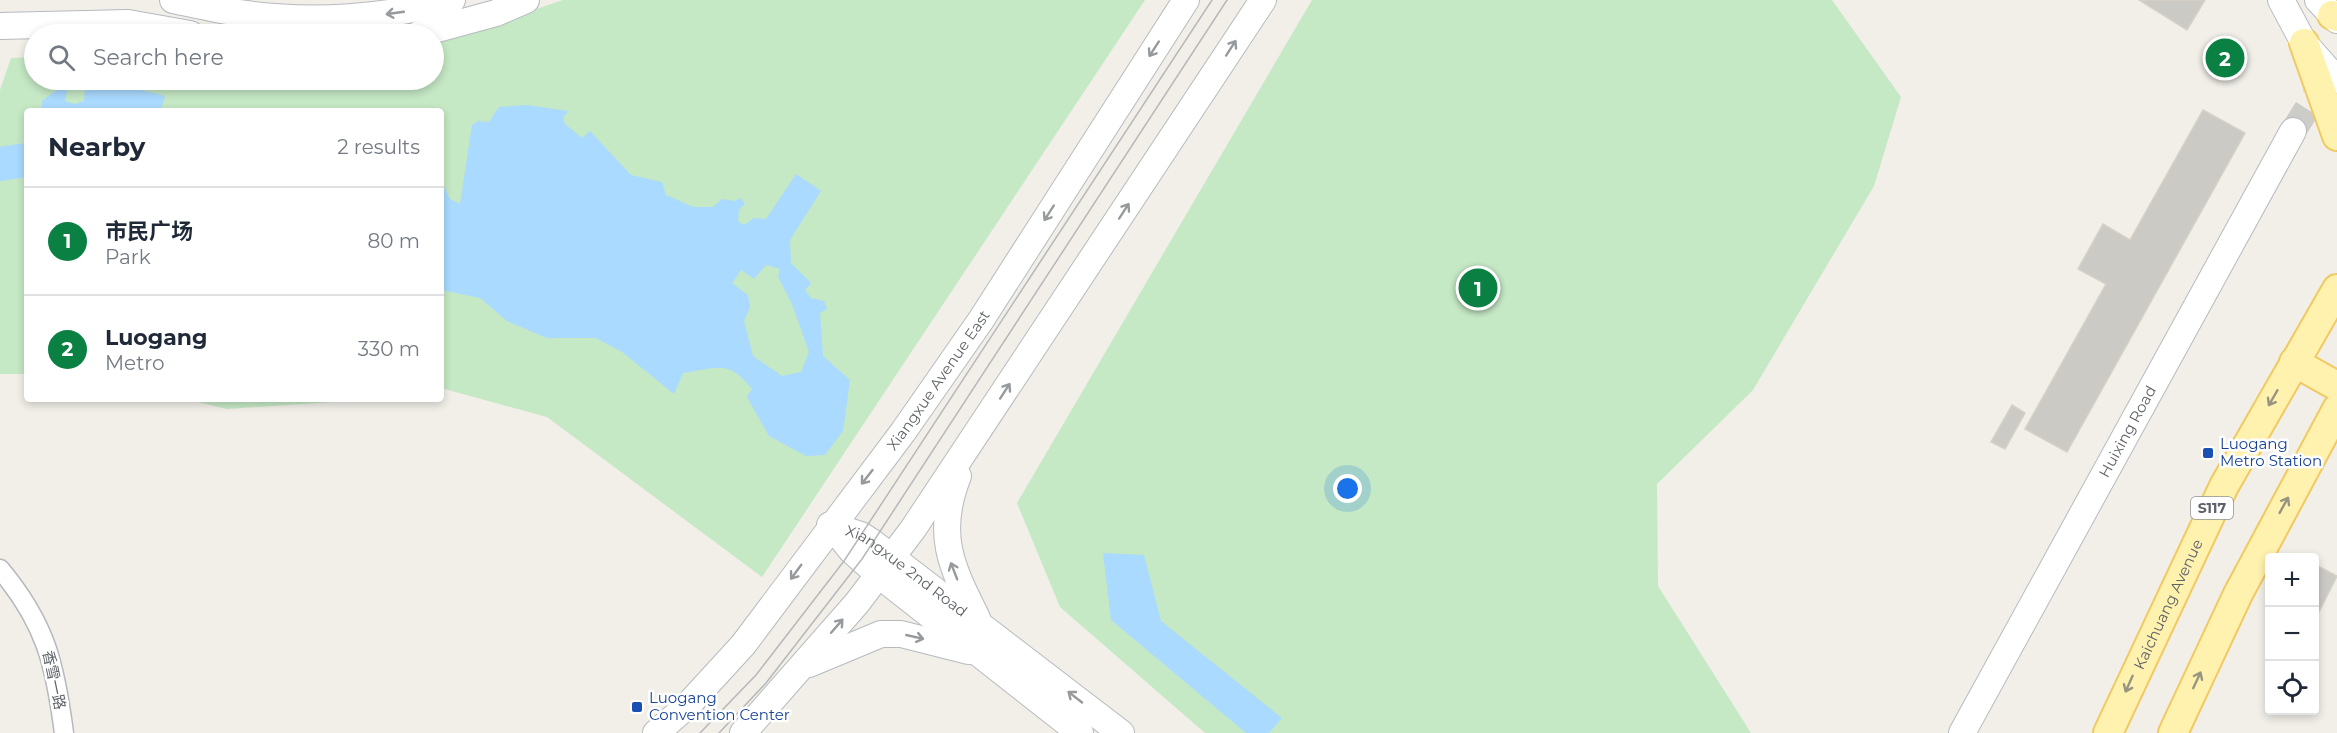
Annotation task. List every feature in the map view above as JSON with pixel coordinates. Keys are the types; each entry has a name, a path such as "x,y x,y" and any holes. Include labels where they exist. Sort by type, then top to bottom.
{"main road":[{"path":"2304,43 2337,136"},
{"name":"Kaichuang Avenue","path":"2108,733 2208,517 2336,286"},
{"path":"2294,362 2337,386"},
{"path":"2173,733 2244,584 2337,409"}],"street":[{"path":"173,0 247,15 322,17 376,15 415,10 452,0"},
{"path":"444,25 495,7 526,0"},
{"name":"Xiangxue Avenue East","path":"656,733 688,705 743,645 830,525 903,432 981,320 1186,0"},
{"path":"743,733 886,567 1263,0"},
{"path":"2281,0 2304,43 2337,80"},
{"path":"85,24 134,24"},
{"path":"0,26 24,25"},
{"name":"Huixing Road","path":"1962,733 2293,131"},
{"path":"972,440 951,495 945,532 952,568 980,623"},
{"name":"Xiangxue 2nd Road","path":"830,525 851,550 886,567 980,623 1121,733"},
{"name":"Xiangxue 2nd Road","path":"886,567 977,653 1080,733"},
{"name":"香雪一路","path":"0,569 33,614 50,650 64,733"},
{"path":"801,668 881,634 918,637 977,653"}],"green space":[{"path":"563,0 1145,0 762,577 547,417 444,389 444,108 24,108 24,374 0,374 0,90 11,58 24,57 24,90 444,90 444,41"},
{"path":"1312,0 1832,0 1901,97 1874,186 1753,390 1657,484 1658,586 1751,733 1205,733 1060,607 1017,503"},
{"path":"198,402 333,402 227,409"}],"water":[{"path":"57,90 67,91 65,101 75,104 84,101 85,90 141,90 165,96 161,108 42,108 42,101"},
{"path":"527,105 568,111 563,118 565,124 582,138 590,131 631,175 662,182 666,195 693,207 713,207 722,199 735,201 740,198 745,203 739,210 738,221 744,225 754,218 766,219 796,174 821,191 790,240 791,263 811,283 805,290 811,298 824,301 827,309 820,313 823,356 850,380 843,431 825,455 806,456 769,436 747,397 752,389 744,379 729,369 714,368 683,373 674,394 622,352 596,338 547,338 507,321 480,298 444,291 444,187 450,199 460,204 472,125 478,121 489,122 499,107","holes":["766,265 780,269 778,277 792,304 809,352 801,372 782,376 753,356 744,321 750,307 748,295 732,283 741,270 754,279"]},
{"path":"1103,553 1144,555 1161,621 1282,718 1269,733 1246,733 1111,620"}],"building":[{"path":"2139,0 2205,0 2187,30"},
{"path":"2203,110 2245,133 2067,452 2025,429 2106,284 2078,269 2103,224 2130,240"},
{"path":"2012,405 2025,413 2005,449 1991,442"},
{"path":"2319,567 2337,576 2319,612"}],"waterway":[{"path":"0,164 24,160"}],"tunnel":[{"path":"2293,131 2328,76"}],"tram line":[{"path":"700,733 756,675 844,561 1212,0"},
{"path":"719,733 766,683 862,559 1227,0"}],"place":[{"name":"Luogang","path":"2225,58"},
{"name":"市民广场","path":"1478,288"},
{"name":"Luogang Metro Station","path":"2208,453"},
{"name":"Luogang Convention Center","path":"637,707"}]}
